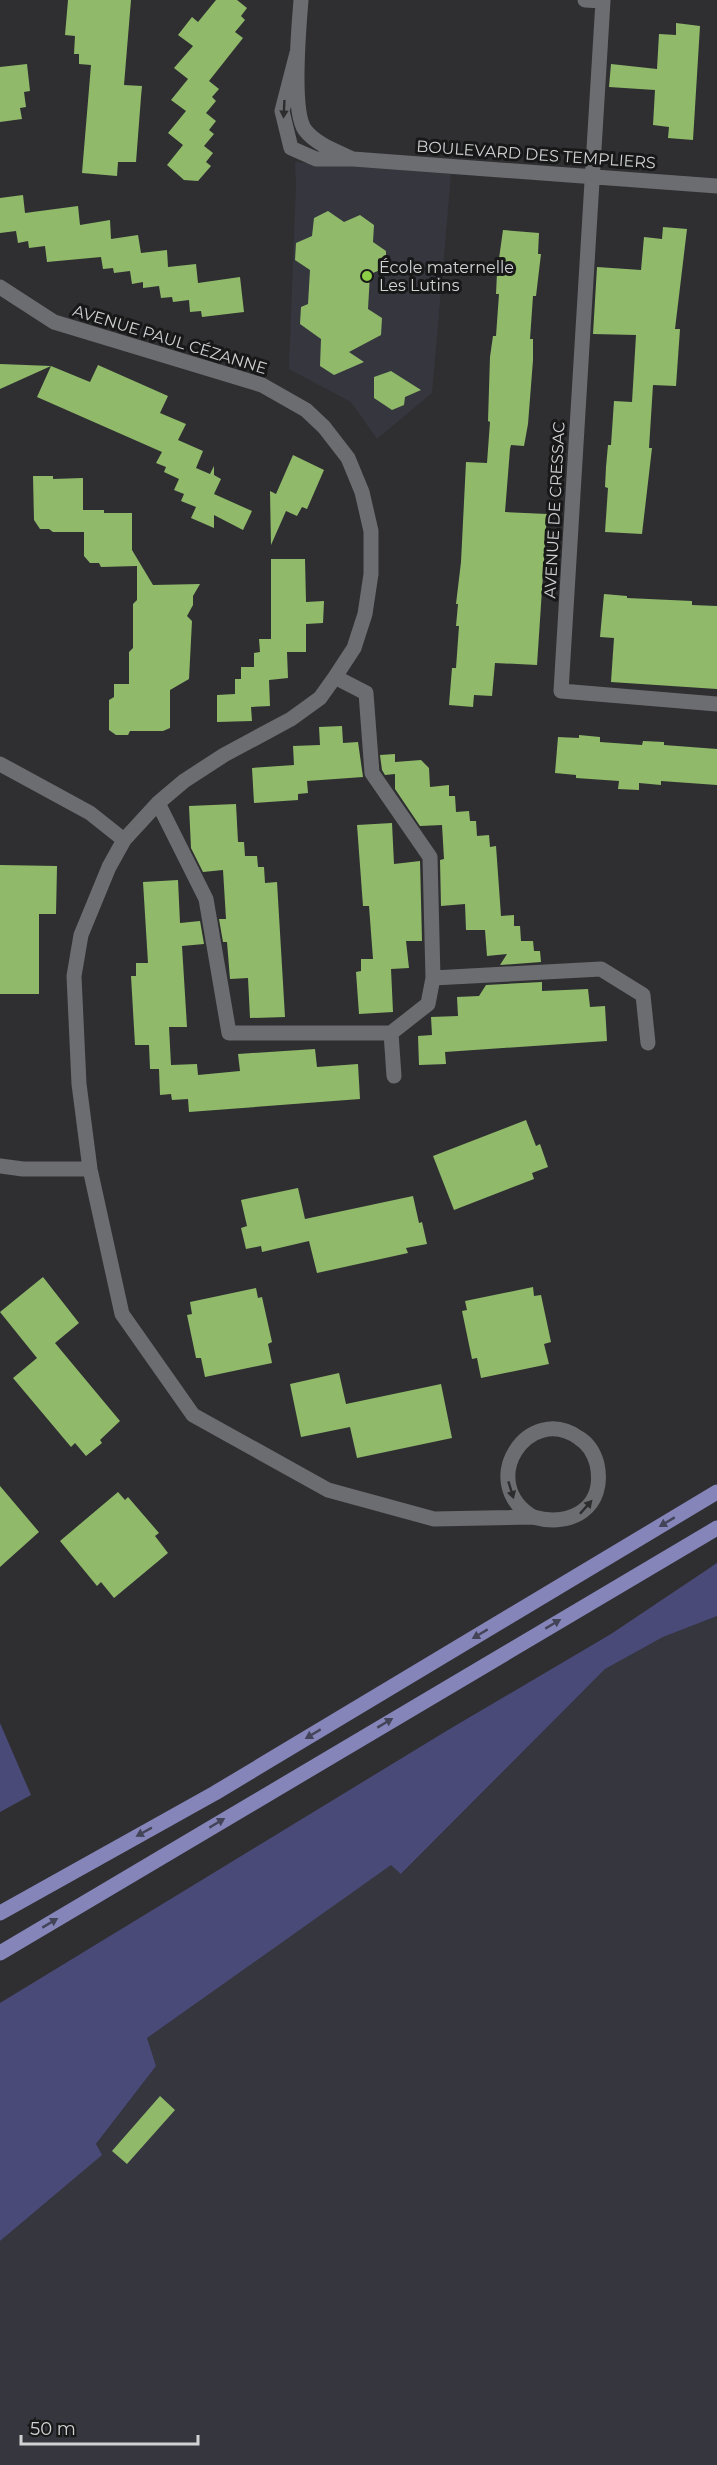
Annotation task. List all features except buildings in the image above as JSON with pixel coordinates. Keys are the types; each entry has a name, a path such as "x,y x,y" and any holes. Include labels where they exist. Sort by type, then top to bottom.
{"main road":[{"path":"0,1913 215,1793 717,1492"},
{"path":"0,1953 717,1528"}],"street":[{"name":"BOULEVARD DES TEMPLIERS","path":"301,0 297,53 299,108 304,129 322,145 352,159"},
{"path":"585,0 603,1 593,175"},
{"name":"BOULEVARD DES TEMPLIERS","path":"297,53 282,111 291,148 316,159 352,159 593,175 717,186"},
{"name":"AVENUE DE CRESSAC","path":"593,175 561,691 717,704"},
{"name":"AVENUE PAUL CÉZANNE","path":"0,287 54,322 262,385 306,410 324,427 348,458 362,492 371,531 371,574 365,614 354,648 320,698 291,719 208,765 158,803 124,840 109,867 81,935 74,976 80,1084 90,1169 122,1314 193,1415 328,1490 434,1519 533,1517"},
{"path":"158,803 206,899 229,1033 391,1033 428,1004 433,978 430,857 372,773 366,693 335,677"},
{"path":"0,764 90,813 124,840"},
{"path":"433,978 601,969 643,995 648,1043"},
{"path":"391,1033 394,1076"},
{"path":"0,1166 23,1169 90,1169"},
{"path":"558,1430 573,1434 585,1442 595,1455 600,1478 596,1494 579,1514 564,1520 548,1522 533,1517 514,1501 508,1486 507,1468 513,1452 523,1440 537,1432 558,1430"}],"shaded area":[{"name":"École maternelle Les Lutins","path":"295,162 451,174 432,393 377,439 351,402 289,369"},
{"path":"717,1563 717,1616 663,1637 605,1669 401,1874 391,1865 147,2038 156,2066 96,2144 102,2155 0,2241 0,2003 448,1730 611,1634"},
{"path":"717,1616 717,2465 0,2465 0,2241 101,2155 96,2145 156,2066 147,2038 391,1864 402,1874 605,1669 663,1637"},
{"path":"0,1723 31,1795 0,1812"}],"place":[{"name":"École maternelle Les Lutins","path":"367,276"}]}
